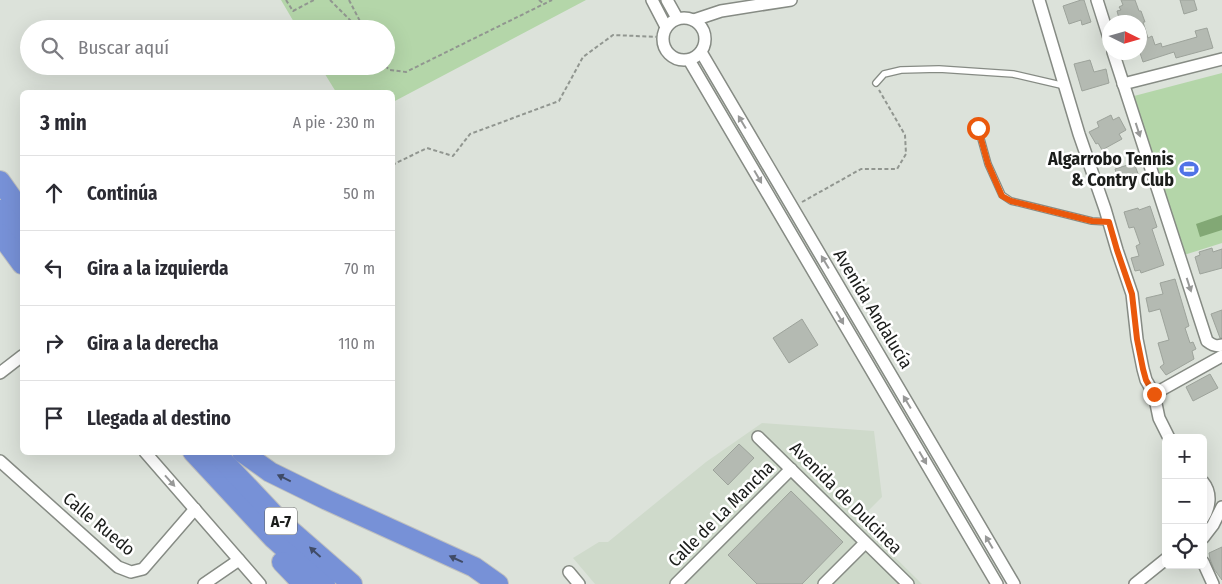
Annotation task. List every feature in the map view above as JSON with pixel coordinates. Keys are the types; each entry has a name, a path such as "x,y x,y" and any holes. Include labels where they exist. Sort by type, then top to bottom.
{"highway":[{"path":"0,166 20,191"},
{"path":"0,181 20,209"},
{"path":"0,210 20,237"},
{"path":"0,234 20,261"},
{"path":"190,455 209,484 303,584"},
{"name":"A-7","path":"196,455 273,538 325,584"},
{"name":"A-7","path":"218,455 281,522 352,584"},
{"path":"246,455 270,472 474,567 498,584"}],"street":[{"path":"652,0 664,32 663,44 670,56 682,61 696,57 701,52 706,38 700,24 687,18 673,20 664,32"},
{"path":"667,0 677,18"},
{"path":"694,20 722,11 791,0"},
{"path":"1040,0 1084,149 1132,294 1137,339 1143,369 1146,380 1154,394 1158,418 1167,434"},
{"path":"1097,0 1102,15"},
{"name":"Avenida Andalucía","path":"701,52 1014,584"},
{"path":"1123,84 1222,59"},
{"name":"Avenida Andalucía","path":"689,60 997,584"},
{"path":"1116,60 1207,340 1218,347 1222,346"},
{"path":"1154,394 1222,356"},
{"path":"0,373 20,358"},
{"name":"Avenida de Dulcinea","path":"758,437 908,584"},
{"path":"148,455 260,584"},
{"name":"Calle Ruedo","path":"0,461 118,567 132,572 143,569 195,509"},
{"name":"Calle de La Mancha","path":"676,584 791,469"},
{"path":"1207,486 1210,497 1207,512"},
{"path":"1207,533 1213,526 1222,506"},
{"path":"824,584 865,543"},
{"path":"204,584 239,560"},
{"path":"1136,584 1162,562"},
{"path":"1206,569 1213,584"},
{"path":"569,572 579,584"}],"lane":[{"path":"876,83 884,74 901,70 939,69 1012,74 1065,86"},
{"path":"978,128 988,164 1002,196 1011,201 1092,221 1109,222"}],"path":[{"path":"286,0 293,11 314,0"},
{"path":"330,0 350,20"},
{"path":"349,0 359,20"},
{"path":"539,0 544,4"},
{"path":"395,71 406,72 552,0"},
{"path":"395,164 427,148 452,156 470,134 560,101 583,57 614,35 664,32"},
{"path":"799,204 861,169 897,169 906,154 905,135 876,83"}],"shaded area":[{"path":"281,0 586,0 395,101 395,90 335,90 326,75 395,75 395,20 293,20"},
{"name":"Algarrobo Tennis & Contry Club","path":"1222,73 1222,243 1184,255 1134,96"},
{"path":"1222,215 1222,230 1200,237 1196,224"},
{"path":"762,423 874,431 882,497 858,521 922,584 595,584 573,558 599,542 608,542 706,462"}],"building":[{"path":"1084,0 1091,22 1082,25 1081,20 1069,24 1063,6"},
{"path":"1121,0 1135,0 1142,15 1118,15 1117,11 1121,10 1119,7 1123,5"},
{"path":"1180,0 1194,0 1197,10 1184,14"},
{"path":"1207,28 1213,48 1176,58 1174,52 1143,62 1142,60 1147,60 1147,35 1148,38 1152,36 1155,45 1161,43 1162,47 1197,37 1195,31"},
{"path":"1090,60 1094,72 1106,69 1109,83 1082,91 1074,64"},
{"path":"1111,115 1113,120 1119,117 1126,130 1119,134 1122,139 1102,150 1089,132 1099,127 1097,122"},
{"path":"1134,163 1140,179 1120,186 1115,169"},
{"path":"1150,206 1157,227 1152,229 1164,265 1141,273 1140,270 1135,271 1131,258 1139,256 1136,246 1140,244 1134,227 1129,228 1124,212"},
{"path":"1212,248 1213,252 1222,249 1222,268 1200,274 1195,257 1200,255 1199,252"},
{"path":"1175,279 1189,326 1185,328 1190,343 1193,342 1196,349 1192,351 1194,359 1166,375 1160,367 1164,364 1158,343 1169,340 1160,309 1149,312 1146,298 1163,294 1160,283"},
{"path":"1222,310 1222,338 1220,338 1211,314"},
{"path":"802,319 818,345 789,363 773,338"},
{"path":"1210,374 1218,388 1193,401 1186,387"},
{"path":"739,444 754,458 728,485 713,470"},
{"path":"791,491 843,542 802,584 757,584 728,555"},
{"path":"1222,547 1222,580 1214,569 1209,553"}],"place":[{"name":"Algarrobo Tennis & Contry Club","path":"1189,169"}],"route":[{"path":"978,128 988,164 1002,196 1011,201 1092,221 1109,222 1132,294 1137,339 1143,369 1146,380 1154,394"}]}
